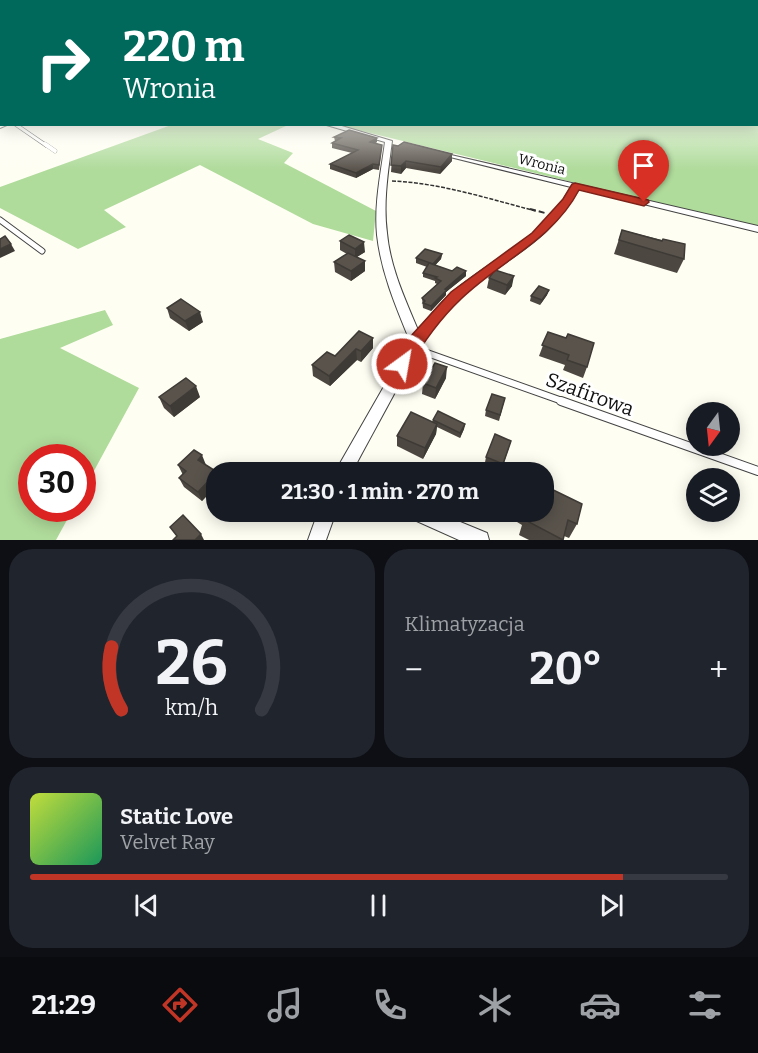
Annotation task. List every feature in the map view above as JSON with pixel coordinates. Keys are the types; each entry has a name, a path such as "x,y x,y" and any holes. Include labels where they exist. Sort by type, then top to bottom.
{"street":[{"path":"334,126 395,142 384,183 383,245 414,345"},
{"name":"Wronia","path":"436,152 758,229"},
{"path":"349,462 414,345 456,295 529,242 555,216 572,195 575,186"},
{"path":"317,540 323,522"},
{"path":"439,522 480,540"}],"lane":[{"path":"18,126 55,151"},
{"path":"0,220 42,251"},
{"name":"Szafirowa","path":"414,345 758,471"}],"path":[{"path":"384,183 413,182 555,216"}],"green space":[{"path":"168,126 286,126 258,139 293,153 284,163 376,211 373,241 313,224 200,165 104,210 126,227 78,249 0,208 0,187"},
{"path":"341,126 758,126 758,227"},
{"path":"105,310 113,325 60,348 139,388 96,467 96,444 18,444 18,522 66,522 56,540 0,540 0,339"}],"building":[{"path":"349,130 377,138 370,142 382,145 379,165 373,164 356,173 330,164 358,150 332,143 341,138 334,137"},
{"path":"404,142 452,154 441,167 406,161 401,166 391,165 393,145 398,146"},
{"path":"622,230 662,241 663,239 685,244 684,259 619,240"},
{"path":"349,235 364,242 355,249 340,241"},
{"path":"5,236 11,244 0,249 0,239"},
{"path":"425,249 442,254 433,264 416,258"},
{"path":"348,253 365,261 351,271 334,262"},
{"path":"429,263 452,271 457,267 466,271 445,289 447,290 431,306 423,303 425,301 422,298 441,281 435,278 437,277 423,273"},
{"path":"495,270 514,276 507,285 489,278"},
{"path":"539,286 549,290 542,300 531,296"},
{"path":"181,299 200,312 185,321 167,308"},
{"path":"359,331 373,338 361,351 356,349 329,376 312,365 327,352 335,356"},
{"path":"548,332 566,338 568,334 594,343 587,367 567,360 569,355 542,345"},
{"path":"435,363 447,367 436,388 423,383"},
{"path":"186,378 196,386 170,406 159,397"},
{"path":"492,394 505,398 500,415 486,410"},
{"path":"438,411 465,424 460,433 433,420"},
{"path":"411,412 437,424 425,448 397,436"},
{"path":"495,434 511,441 504,462 486,457"},
{"path":"194,450 202,455 198,460 206,465 206,484 198,492 179,478 186,471 178,465"},
{"path":"554,490 582,504 577,524 568,520 563,540 529,522 554,522"},
{"path":"183,515 201,534 195,540 173,540 177,536 170,527"}],"route":[{"path":"402,364 416,341 456,295 537,235 572,195 575,186 644,202"}]}
